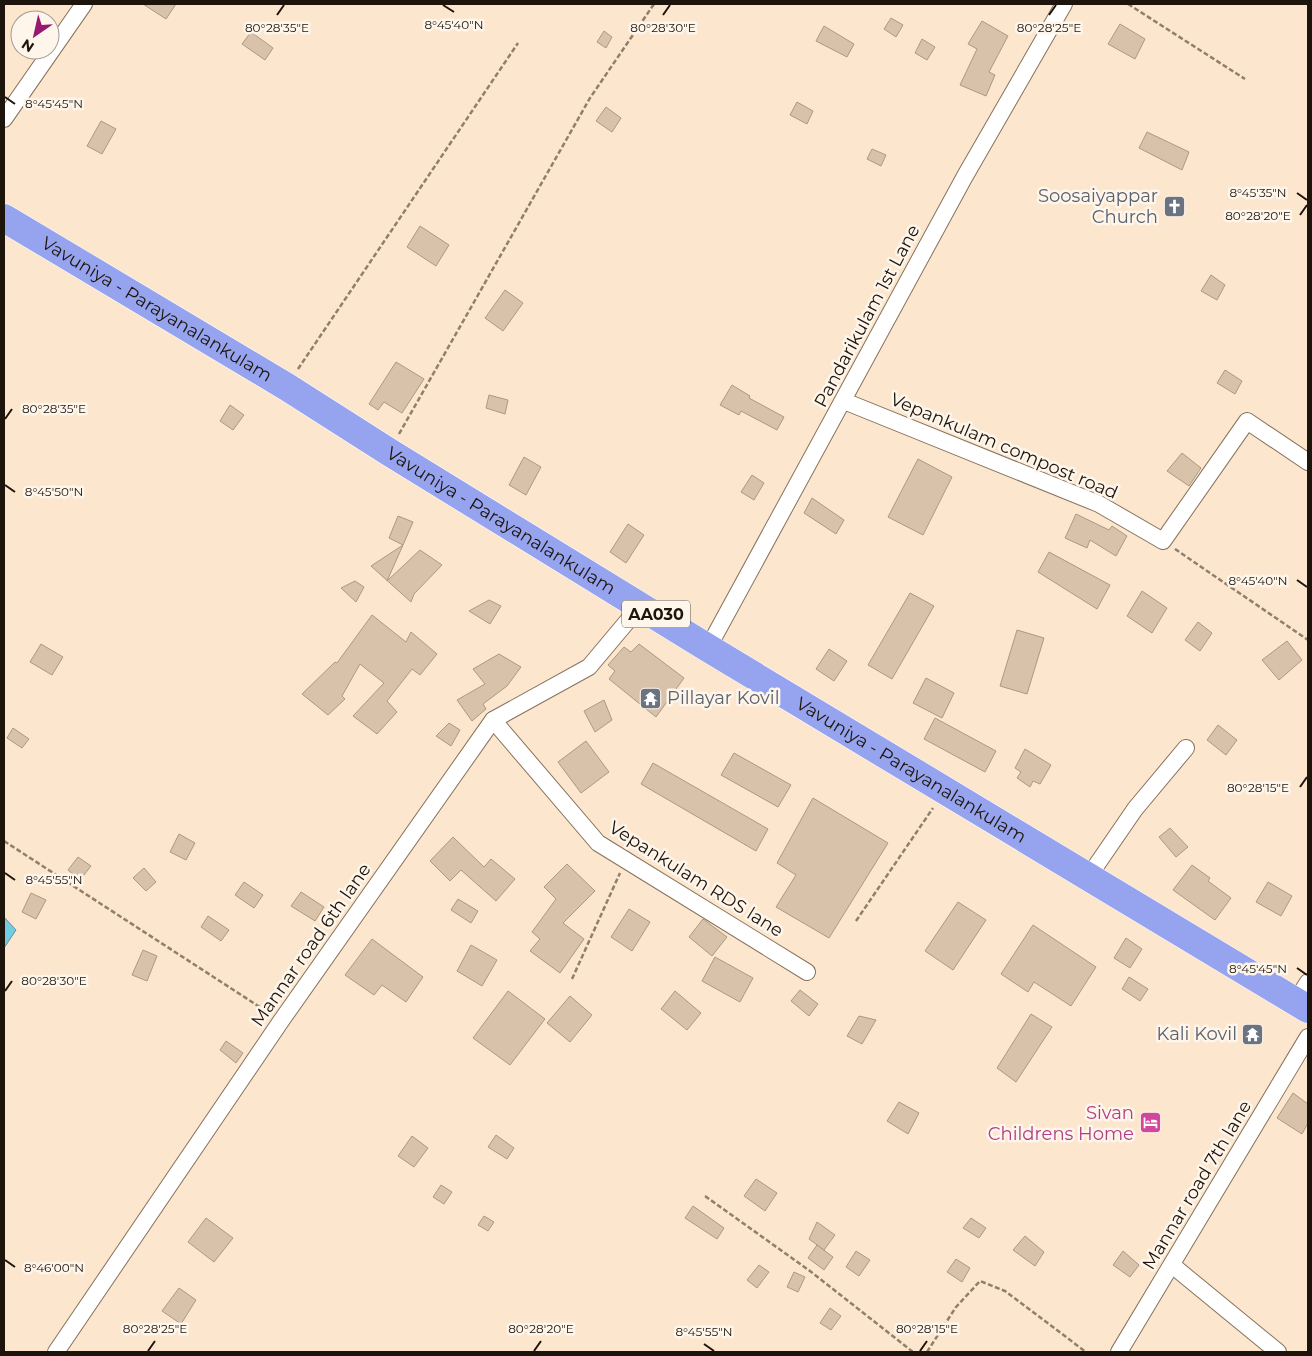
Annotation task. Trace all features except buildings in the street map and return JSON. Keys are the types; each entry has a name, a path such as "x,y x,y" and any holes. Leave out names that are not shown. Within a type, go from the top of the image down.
{"highway":[{"name":"Vavuniya - Parayanalankulam","path":"4,218 287,387 708,648 1088,876 1304,998"}],"street":[{"path":"4,119 84,4"},
{"name":"Pandarikulam 1st Lane","path":"708,648 965,176 1064,4"},
{"name":"Vepankulam compost road","path":"844,401 1099,504 1163,540"},
{"path":"1163,540 1246,421 1308,462"},
{"name":"Mannar road 6th lane","path":"56,1352 281,1021 493,720 589,667 641,605"},
{"name":"Vepankulam RDS lane","path":"493,720 598,843 807,972"},
{"path":"1088,876 1134,810 1186,748"},
{"name":"Mannar road 7th lane","path":"1119,1352 1308,1037"},
{"path":"1172,1265 1278,1352"}],"path":[{"path":"389,452 590,98 654,4"},
{"path":"1128,4 1245,79"},
{"path":"287,387 518,43"},
{"path":"1163,540 1308,640"},
{"path":"856,921 936,805"},
{"path":"4,841 281,1021"},
{"path":"572,979 626,860"},
{"path":"705,1196 810,1271 913,1352"},
{"path":"926,1352 956,1307 980,1281 1005,1291 1086,1352"}],"water":[{"path":"4,917 16,930 4,948"}],"place":[{"name":"Soosaiyappar Church","path":"1174,206"},
{"name":"Pillayar Kovil","path":"651,698"},
{"name":"Kali Kovil","path":"1253,1034"},
{"name":"Sivan Childrens Home","path":"1150,1123"}]}
